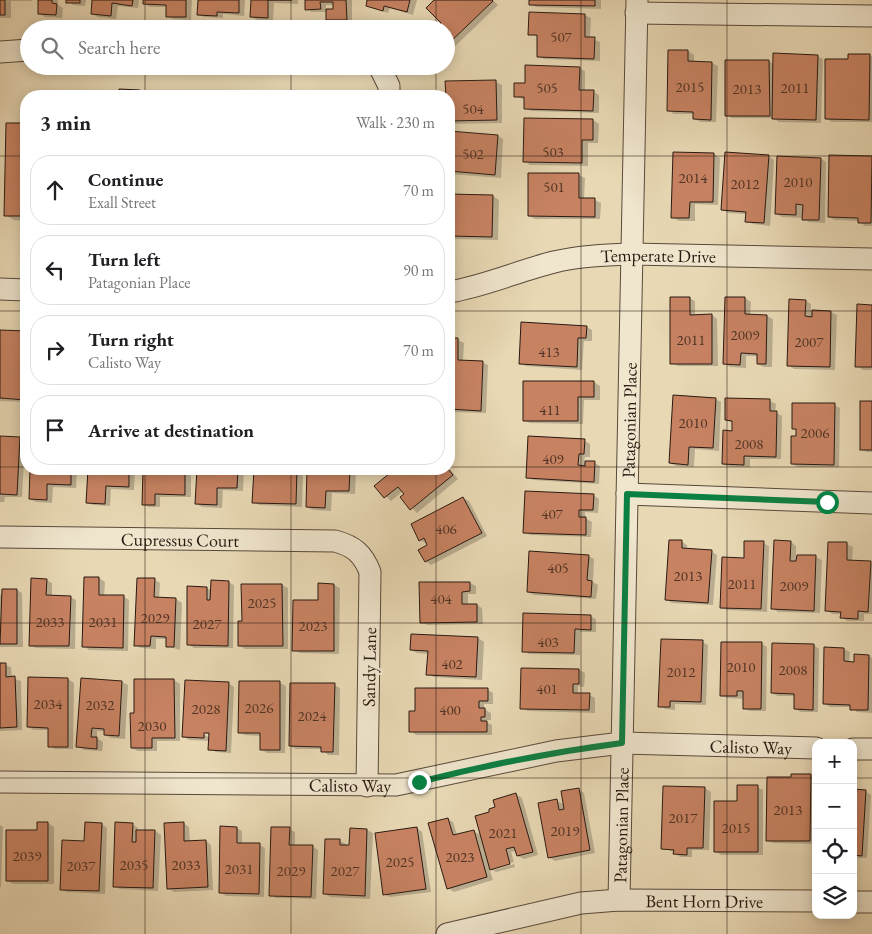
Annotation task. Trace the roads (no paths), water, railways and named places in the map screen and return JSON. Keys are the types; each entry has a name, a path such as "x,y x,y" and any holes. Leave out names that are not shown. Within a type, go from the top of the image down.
{"street":[{"path":"636,6 872,16"},
{"name":"Patagonian Place","path":"619,900 636,6"},
{"path":"0,52 20,51"},
{"path":"384,75 389,90"},
{"name":"Temperate Drive","path":"455,291 472,288 553,262 592,255 631,254 872,259"},
{"path":"0,289 20,290"},
{"path":"627,494 872,503"},
{"name":"Cupressus Court","path":"0,537 335,541 348,544 358,551"},
{"name":"Sandy Lane","path":"358,551 366,561 370,572 367,786"},
{"name":"Calisto Way","path":"0,782 367,786 419,782 488,764 622,743 812,748"},
{"path":"857,749 872,749"},
{"name":"Bent Horn Drive","path":"447,934 580,903 619,900 812,902"},
{"path":"857,902 872,902"}]}
